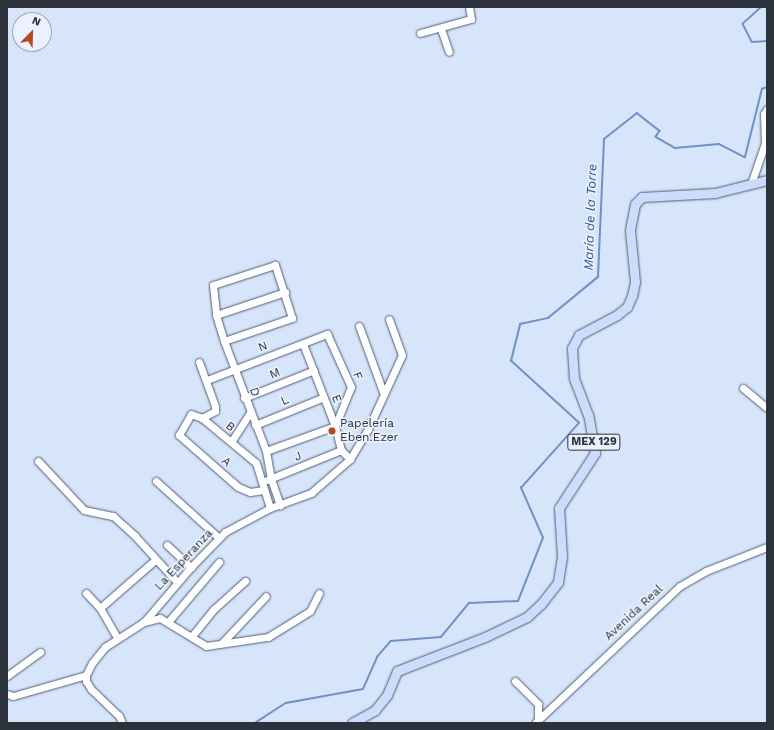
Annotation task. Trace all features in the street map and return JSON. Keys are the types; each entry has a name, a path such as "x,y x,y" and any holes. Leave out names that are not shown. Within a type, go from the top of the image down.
{"main road":[{"name":"MEX 129","path":"352,723 375,710 387,695 397,671 485,637 527,617 541,604 558,582 562,557 559,508 595,453 588,415 574,378 572,348 578,334 617,316 627,307 632,296 635,282 630,230 635,204 642,197 715,193 767,180"}],"street":[{"path":"420,33 441,29 471,19 469,7"},
{"path":"441,29 449,52"},
{"path":"751,184 765,143 764,114 767,109"},
{"name":"D","path":"280,505 271,479 266,451 244,398 224,342 216,315 213,285 275,265 285,292"},
{"path":"216,315 285,292 292,318 224,342"},
{"name":"La Esperanza","path":"86,675 105,647 144,622 177,582 225,532 270,508 311,493 350,459 368,429 383,392 402,355 389,319"},
{"path":"359,326 383,392"},
{"name":"N","path":"207,380 327,334"},
{"name":"F","path":"327,334 351,387 335,426"},
{"name":"E","path":"303,344 335,426 341,450"},
{"path":"199,362 207,380 215,411 202,418"},
{"name":"M","path":"244,398 314,370"},
{"path":"743,388 767,408"},
{"name":"L","path":"255,425 324,397"},
{"path":"232,442 250,413"},
{"name":"A","path":"202,418 191,414 179,434 238,487 250,492 263,490"},
{"name":"B","path":"202,418 256,463 261,482"},
{"path":"266,451 335,426"},
{"path":"341,450 350,459"},
{"name":"J","path":"261,482 341,450"},
{"path":"38,461 84,510 113,516 135,536 155,560 177,582"},
{"path":"156,480 219,538"},
{"path":"261,482 270,508"},
{"path":"167,545 191,567"},
{"name":"Avenida Real","path":"537,722 680,586 706,571 767,547"},
{"name":"La Esperanza","path":"100,608 155,560"},
{"path":"168,622 219,562"},
{"path":"192,636 214,609 245,581"},
{"path":"86,593 100,608 117,638"},
{"path":"144,622 160,618 192,636 206,646 268,637 310,611 319,593"},
{"path":"222,643 266,596"},
{"path":"7,676 40,652"},
{"path":"7,694 13,696 86,675 91,689 119,716 122,723"},
{"path":"515,680 538,704 537,722"}],"waterway":[{"name":"María de la Torre","path":"762,7 743,24 752,42 767,41"},
{"name":"María de la Torre","path":"255,723 286,703 363,689 377,657 391,641 441,637 469,603 518,601 543,538 521,488 579,423 511,361 520,324 548,318 598,277 604,139 637,113 660,131 656,137 675,148 719,144 745,157 762,89 767,87"}],"place":[{"name":"Papelería Eben.Ezer","path":"332,431"}]}
